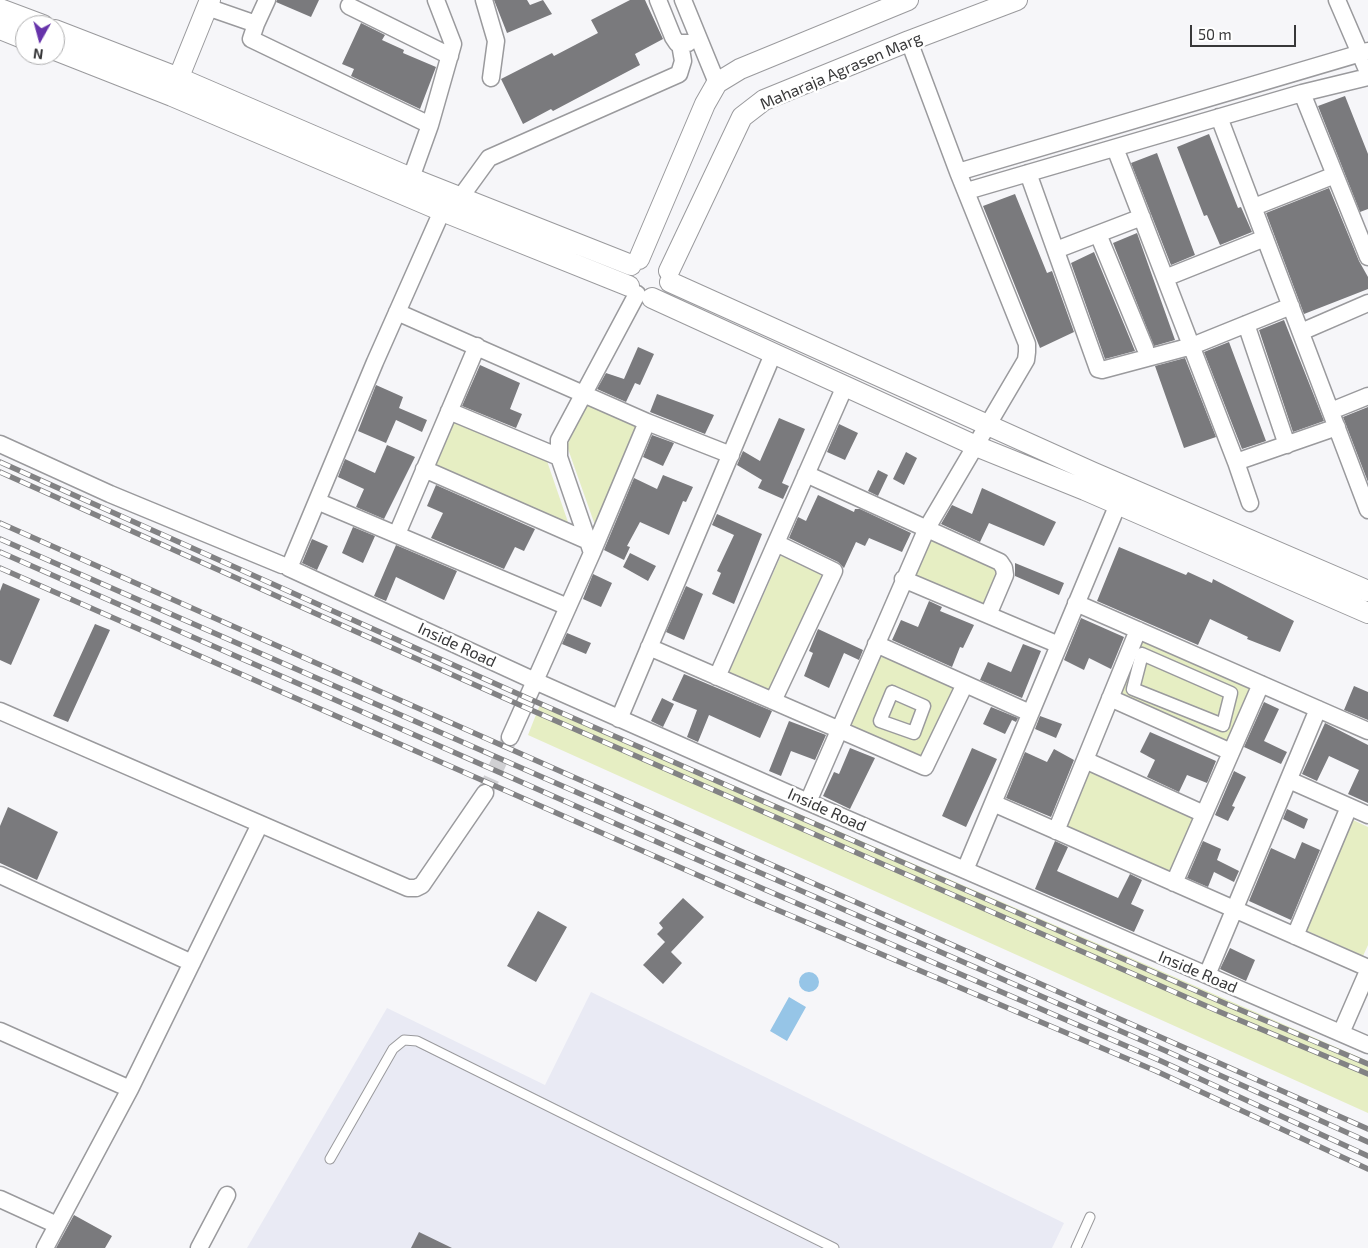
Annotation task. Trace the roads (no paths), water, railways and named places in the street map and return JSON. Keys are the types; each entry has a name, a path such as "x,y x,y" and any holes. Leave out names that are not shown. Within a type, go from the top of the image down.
{"street":[{"path":"266,0 251,39 430,126"},
{"path":"411,178 430,126 450,56 452,41 436,0"},
{"path":"484,0 496,41 491,78"},
{"path":"460,198 490,158 679,74 683,61 680,44 673,37 658,0"},
{"path":"683,0 717,83"},
{"path":"639,293 628,274 704,104 717,83 740,68 908,0"},
{"name":"Maharaja Agrasen Marg","path":"669,276 742,117 764,100 909,41 1017,0"},
{"path":"1337,0 1364,52 1368,72"},
{"path":"175,87 209,4 256,24"},
{"path":"349,6 450,56"},
{"path":"0,8 18,15"},
{"path":"0,29 15,35"},
{"path":"65,35 442,212 639,293 976,446 1089,481 1368,591"},
{"path":"680,44 699,39"},
{"path":"808,802 903,579 927,528 1026,360 1027,344 958,172 909,41"},
{"path":"958,172 1364,52"},
{"path":"65,53 175,87 460,198 635,262 654,257 661,260 669,276 986,425 1089,481 1118,504 1368,613"},
{"path":"967,191 1302,93 1368,77"},
{"path":"1302,93 1368,257"},
{"path":"1219,117 1368,510"},
{"path":"1115,148 1192,346 1250,503"},
{"path":"1028,173 1098,369 1102,370 1192,346 1291,306"},
{"path":"1254,208 1335,175"},
{"path":"285,567 318,502 397,312 442,212"},
{"path":"1056,250 1142,217"},
{"path":"1098,234 1145,348"},
{"path":"1166,278 1266,238"},
{"path":"639,293 664,292 669,276"},
{"path":"590,547 559,456 559,440 639,293"},
{"path":"1301,332 1368,304"},
{"path":"397,312 647,422 731,455"},
{"path":"1246,324 1287,445"},
{"path":"397,534 477,346"},
{"path":"619,718 773,354"},
{"path":"717,677 845,386"},
{"path":"1331,411 1368,396"},
{"path":"449,411 559,456"},
{"path":"510,737 568,607 590,547 647,422"},
{"path":"1236,462 1337,427"},
{"name":"Inside Road","path":"0,444 110,494 285,567 535,681 808,802 1368,1045"},
{"path":"424,469 590,547"},
{"path":"806,474 1000,562 1004,568 1005,575 988,615"},
{"path":"318,502 568,607"},
{"path":"965,870 1118,504"},
{"path":"773,701 834,571 776,544"},
{"path":"903,579 1059,645"},
{"path":"1076,602 1368,731"},
{"path":"1056,831 1138,630"},
{"path":"876,644 1030,713"},
{"path":"649,647 925,767 965,684"},
{"path":"1142,654 1231,693 1223,725 1133,689 1142,654"},
{"path":"1174,882 1261,684"},
{"path":"1110,698 1231,752"},
{"path":"1208,976 1318,709"},
{"path":"0,711 408,888 416,888 422,885 485,793"},
{"path":"1085,760 1204,814"},
{"path":"1288,780 1368,815"},
{"path":"993,803 1235,909 1368,970 1341,1034"},
{"path":"1295,936 1349,807"},
{"path":"46,1248 130,1089 260,824"},
{"path":"0,875 192,963"},
{"path":"0,1031 130,1089"},
{"path":"199,1248 228,1194"},
{"path":"0,1198 58,1225"}],"lane":[{"path":"330,1159 393,1049 404,1040 417,1041 834,1248"},
{"path":"1076,1248 1090,1217"}],"water":[{"path":"809,972 816,975 819,982 816,989 809,992 802,989 799,982 802,975"},
{"path":"789,997 806,1007 787,1041 770,1031"}],"tunnel":[{"path":"485,793 510,737"}],"railway":[{"path":"0,462 525,697 1224,1003 1368,1064"},
{"path":"0,472 522,706 1220,1012 1368,1074"},
{"path":"0,523 1368,1129"},
{"path":"0,539 1166,1051 1368,1142"},
{"path":"0,552 766,890 1161,1061 1368,1156"},
{"path":"0,568 761,903 1156,1071 1368,1169"}]}
